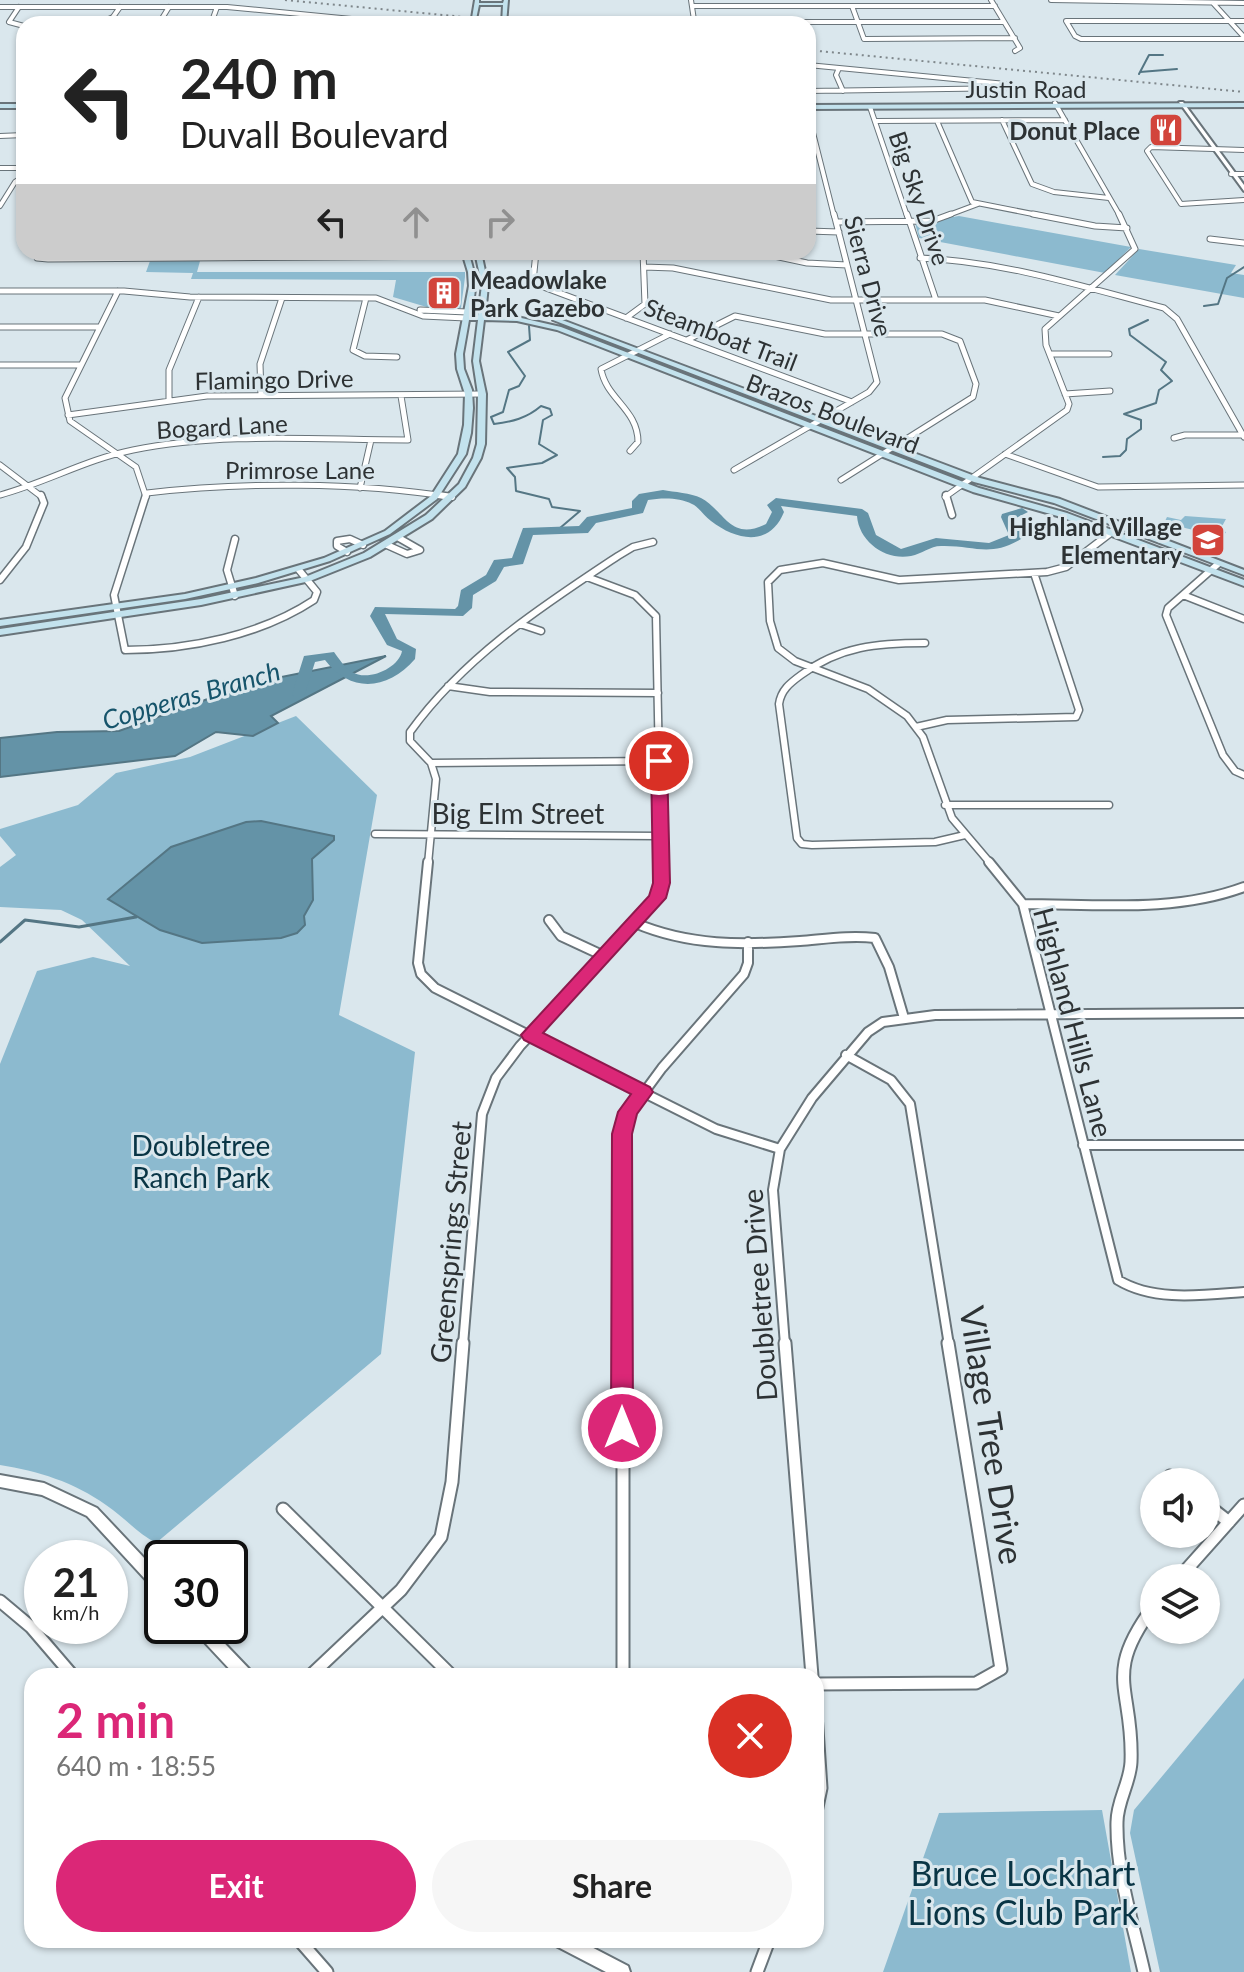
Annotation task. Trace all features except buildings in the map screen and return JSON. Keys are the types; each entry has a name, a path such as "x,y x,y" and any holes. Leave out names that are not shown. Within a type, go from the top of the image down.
{"main road":[{"path":"476,2 506,2"},
{"path":"1095,106 1128,103"},
{"name":"Justin Road","path":"816,105 1182,104"},
{"name":"Justin Road","path":"816,105 1244,104"},
{"path":"233,592 363,545 412,515 435,494 457,465 463,452 469,394 460,365 472,281 467,260"},
{"path":"0,632 307,579 387,545 452,497 477,458 482,394 476,361 485,285 479,260"},
{"name":"Brazos Boulevard","path":"467,315 514,313 556,319 970,478 1057,501 1121,525 1167,549"},
{"name":"Brazos Boulevard","path":"481,315 538,322 961,484 1167,549 1215,567 1244,583"},
{"path":"742,399 753,393"},
{"name":"Brazos Boulevard","path":"1215,567 1244,573"},
{"path":"0,623 115,611"}],"street":[{"path":"691,0 694,16"},
{"path":"794,0 796,6"},
{"path":"991,0 1020,48 1015,51"},
{"path":"1053,1 1244,3"},
{"path":"1211,2 1244,38"},
{"path":"692,6 995,6"},
{"path":"852,6 864,39 1015,38"},
{"path":"0,7 217,7 322,16"},
{"path":"16,24 9,22 19,7"},
{"path":"64,14 70,7"},
{"path":"114,16 120,7"},
{"path":"163,16 169,7"},
{"path":"214,16 217,7"},
{"path":"1244,21 1066,20 1077,38 1244,38"},
{"path":"816,23 1004,22"},
{"path":"946,39 949,44"},
{"path":"816,66 1006,84 1018,88 816,91"},
{"path":"839,68 836,75 843,91"},
{"path":"903,74 901,79 905,90"},
{"path":"952,515 945,497 1067,410 1069,404 1043,336 1045,329 1135,249 1127,228 1056,104"},
{"path":"1182,104 1244,189"},
{"name":"Big Sky Drive","path":"870,107 936,300"},
{"path":"1002,120 1032,184 1054,192 1109,198"},
{"path":"875,121 1065,120"},
{"path":"937,121 967,195 978,204 1102,227 1127,228"},
{"name":"Sierra Drive","path":"734,470 869,392 877,382 816,144"},
{"path":"1244,150 1148,148 1181,204 1244,200"},
{"path":"1231,174 1244,174"},
{"path":"0,206 16,181"},
{"path":"836,222 941,219 978,204"},
{"path":"816,231 839,232"},
{"path":"1210,239 1244,243"},
{"path":"920,258 972,263 1160,306 1174,314 1243,436"},
{"name":"Steamboat Trail","path":"535,260 533,282 852,402"},
{"path":"626,318 645,304 644,260"},
{"path":"793,260 847,265"},
{"path":"644,267 673,268 822,299 999,301 1059,316"},
{"name":"Brazos Boulevard","path":"0,291 366,298 385,300 431,318 467,315"},
{"path":"118,291 65,398 68,415 77,428 136,467 147,493 116,584 115,611 125,650 224,635 260,626 308,605 317,592 299,570"},
{"path":"169,400 169,370 199,297"},
{"path":"261,395 260,364 282,298"},
{"path":"366,298 353,350 365,356 397,357"},
{"path":"687,340 735,316 813,332 942,334 960,341 977,389 968,401 841,480"},
{"path":"0,327 100,327"},
{"path":"630,451 638,442 637,422 604,381 601,371 604,366 670,334"},
{"path":"1050,354 1109,354"},
{"path":"0,365 81,365"},
{"path":"1065,394 1110,391"},
{"name":"Flamingo Drive","path":"68,415 207,396 482,394"},
{"name":"Bogard Lane","path":"0,495 31,487 117,453 199,440 408,440 409,428 400,405 401,396"},
{"path":"1174,438 1185,435 1243,436"},
{"path":"360,488 371,440"},
{"path":"1005,454 1098,487 1244,485"},
{"path":"0,465 43,497 42,510 26,547 0,580"},
{"name":"Primrose Lane","path":"147,493 200,487 396,488 452,497"},
{"name":"Highland Hills Lane","path":"1121,525 1066,567 1034,573 913,580 888,579 829,563 780,570 768,582 773,637 779,652 810,668 880,695 916,727 925,741 938,792 945,805 965,835 1005,878 1023,904 1118,1280 1127,1288 1149,1292 1244,1292"},
{"path":"347,552 337,546 337,541 347,538 363,545"},
{"path":"387,545 407,554 420,550 399,538"},
{"path":"233,592 227,570 235,539"},
{"path":"653,542 633,547 520,624 448,686 410,732 413,746 431,763 436,779 417,954 421,974 435,988 716,1129 780,1149"},
{"path":"1215,567 1168,608 1166,615 1223,755 1235,771 1244,775"},
{"path":"916,727 947,720 1076,717 1079,710 1034,573"},
{"name":"Greensprings Street","path":"318,1668 424,1566 441,1538 452,1482 482,1114 496,1078 530,1035 653,903 661,889 654,612 636,596 587,577"},
{"path":"1183,595 1244,619"},
{"path":"520,624 541,631"},
{"path":"925,643 847,648 828,655 782,693 779,704 797,838 802,844 935,842 965,835"},
{"path":"448,686 490,692 658,693"},
{"path":"431,763 659,761"},
{"path":"945,805 1109,805"},
{"name":"Big Elm Street","path":"375,834 660,836"},
{"path":"1023,904 1193,902 1227,895 1244,887"},
{"path":"549,920 561,936 604,956"},
{"path":"635,923 681,940 748,942 857,936 875,938 885,951 893,990 904,1018"},
{"path":"623,1668 622,1134 628,1112 744,974 748,963 748,942"},
{"name":"Doubletree Drive","path":"811,1668 773,1190 780,1149 812,1098 846,1055 868,1032 883,1022 935,1015 1244,1013"},
{"name":"Village Tree Drive","path":"824,1684 976,1683 1001,1669 910,1104 903,1089 892,1080 846,1055"},
{"path":"1083,1145 1244,1145"},
{"path":"0,1481 44,1489 92,1512 144,1568"},
{"path":"1192,1564 1244,1505"},
{"path":"283,1509 444,1668"},
{"path":"1220,1515 1229,1522"},
{"path":"0,1601 31,1627 66,1668"},
{"path":"1140,1624 1131,1635 1120,1673 1131,1764 1119,1799 1117,1840 1144,1972"},
{"path":"216,1644 238,1668"},
{"path":"306,1948 327,1972"},
{"path":"577,1948 622,1972"},
{"path":"757,1972 766,1948"}],"green space":[{"path":"959,216 1131,247 1105,273 919,238 915,223"},
{"path":"1139,249 1236,265 1231,273 1244,275 1244,298 1115,275"},
{"path":"150,261 200,261 197,272 465,272 465,277 461,308 430,308 393,297 396,280 191,279 193,273 146,272"},
{"path":"1185,516 1226,519 1220,530 1226,532 1223,537 1164,523 1167,517 1181,520"},
{"name":"Doubletree Ranch Park","path":"296,716 377,795 339,1015 415,1052 381,1354 160,1540 151,1540 81,1490 42,1474 0,1465 0,1064 37,971 93,957 130,966 82,920 61,910 0,907 0,867 16,855 0,836 0,829 78,805 116,773 190,757"},
{"path":"1244,1678 1244,1972 1160,1972 1130,1833 1134,1810"},
{"name":"Bruce Lockhart Lions Club Park","path":"1102,1810 1131,1972 883,1972 939,1813"}],"shaded area":[{"path":"386,656 271,716 278,723 253,736 216,732 175,756 0,777 0,738 57,732 119,731 252,683"},
{"path":"261,821 334,836 334,840 312,859 313,900 304,916 305,925 297,933 281,938 202,943 160,930 108,899 171,847 246,822"}],"waterway":[{"path":"1140,72 1149,55 1163,55"},
{"path":"1140,72 1177,69"},
{"name":"Copperas Branch","path":"1204,306 1218,304 1227,278 1244,267"},
{"name":"Copperas Branch","path":"1103,457 1120,456 1126,450 1127,439 1141,429 1141,420 1124,414 1156,403 1159,390 1172,381 1161,370 1166,362 1130,335 1129,329 1148,320"},
{"path":"529,326 530,340 508,352 525,376 519,386 509,390 503,412 491,417 494,424 513,421 541,406 550,409 552,415 543,420 539,444 557,455 542,463 507,468 515,477 516,491 549,499 552,507 580,511 560,528"},
{"name":"Copperas Branch","path":"299,694 309,659 329,655 345,674 360,679 376,678 392,672 405,662 410,656 409,649 392,642 377,616 380,610 458,613 465,608 466,593 491,578 499,563 518,561 528,531 583,530 592,520 638,510 638,501 644,497 663,494 697,501 732,530 745,533 760,532 772,526 778,512 773,505 776,502 862,513 864,525 872,538 885,548 901,553 939,542 997,546 1016,536 1007,517 1022,512"},
{"path":"0,942 25,920 79,927 136,917"}],"railway":[{"path":"285,0 454,16"},
{"path":"816,51 1244,92"}],"place":[{"name":"Donut Place","path":"1166,130"},
{"name":"Meadowlake Park Gazebo","path":"444,293"},
{"name":"Highland Village Elementary","path":"1208,540"}],"route":[{"path":"622,1428 622,1134 623,1121 644,1092 530,1035 657,898 662,883 659,761"}]}
